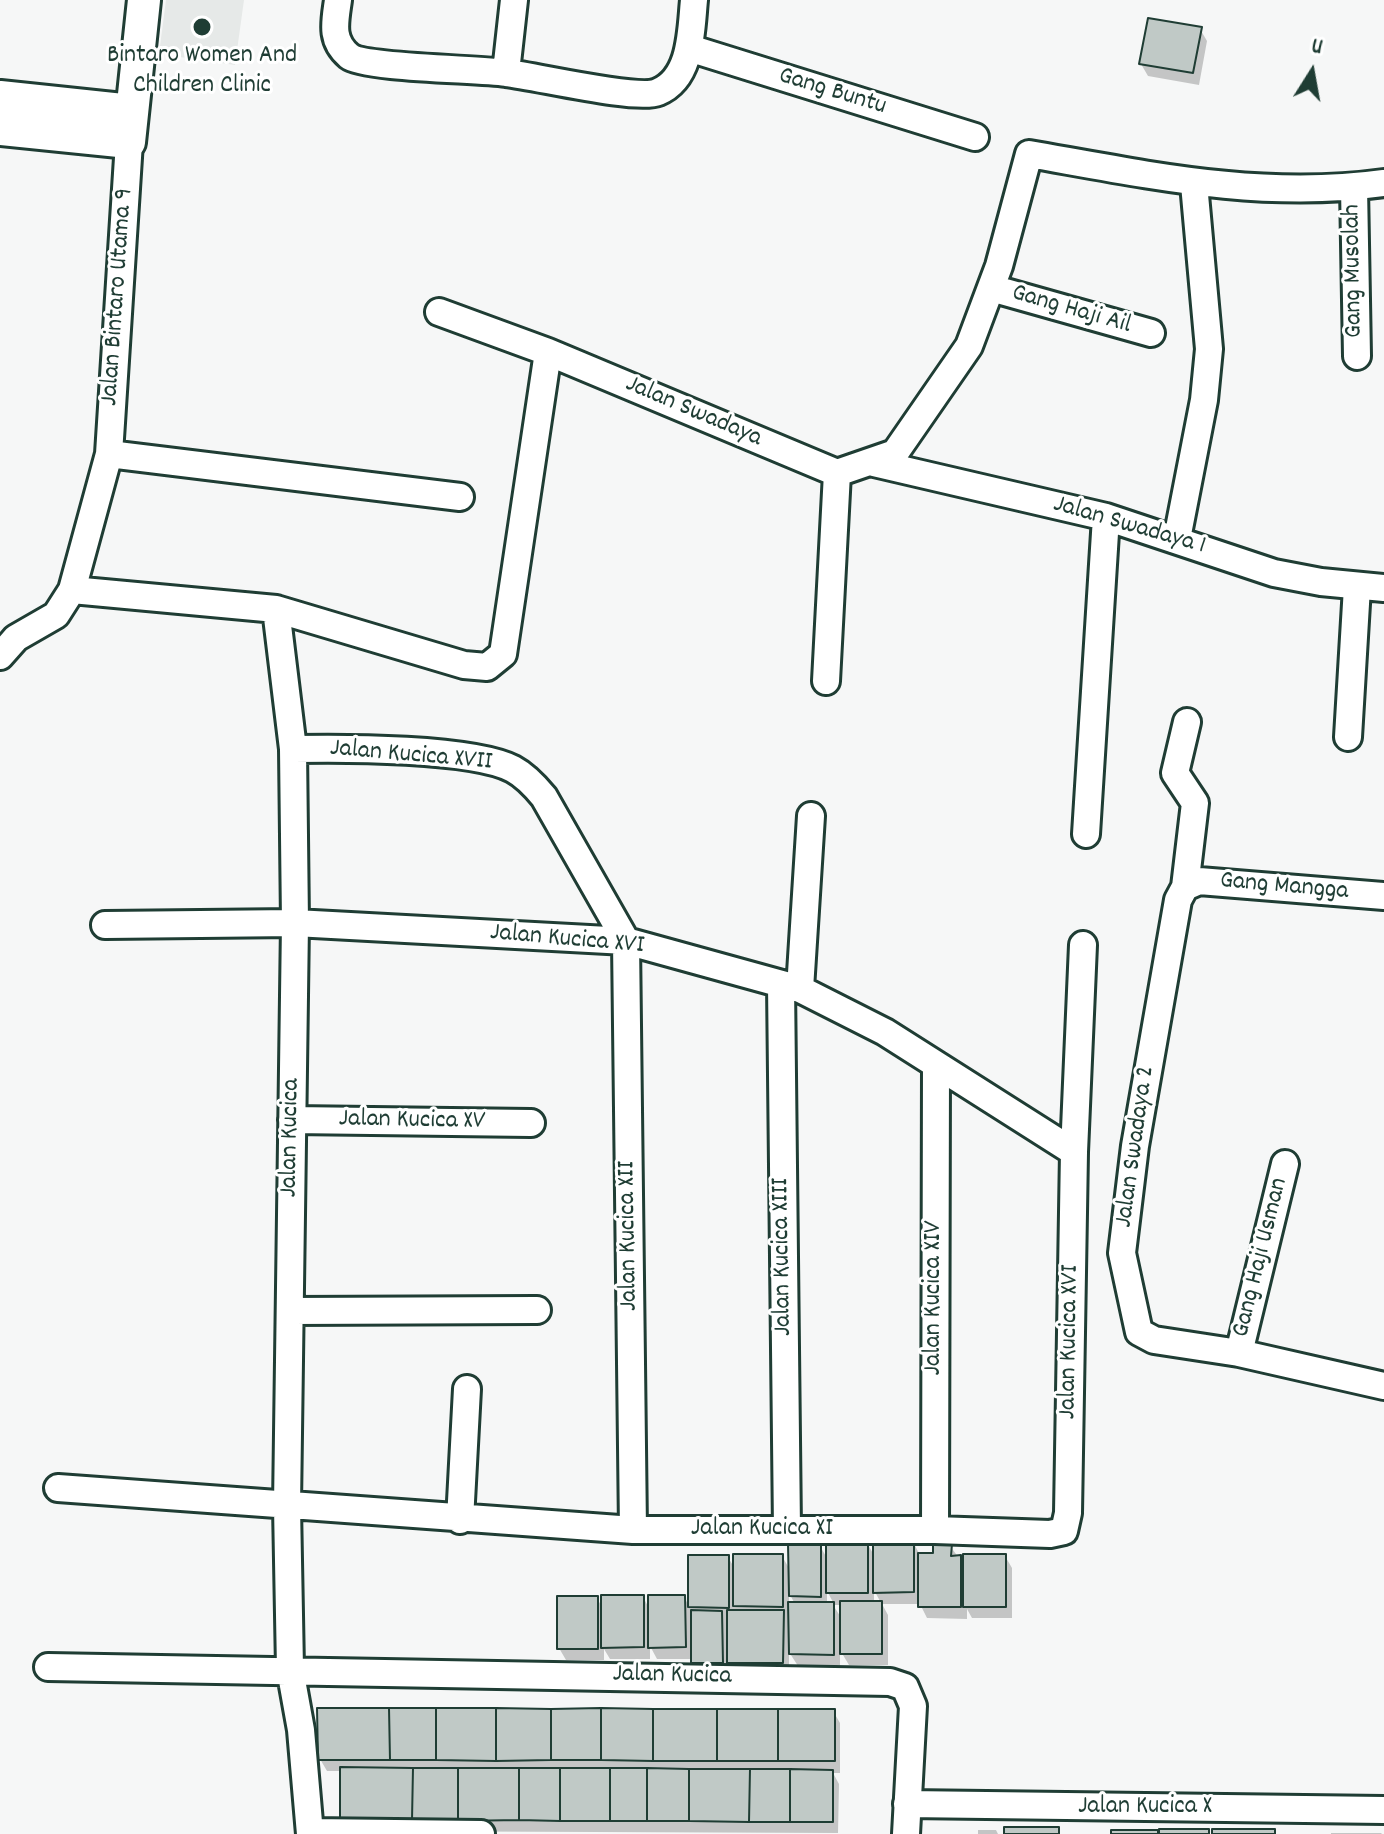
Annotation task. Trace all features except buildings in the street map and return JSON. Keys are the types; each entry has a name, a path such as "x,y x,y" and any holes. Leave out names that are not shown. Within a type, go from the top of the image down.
{"street":[{"name":"Jalan Bintaro Utama 9","path":"72,590 109,454 130,126 144,0"},
{"path":"338,0 334,34 337,44 357,60 506,72 647,95 659,92 670,84 684,63 689,48 694,0"},
{"path":"506,72 514,0"},
{"name":"Gang Buntu","path":"689,48 975,137"},
{"path":"0,97 130,126"},
{"path":"0,129 130,126"},
{"path":"826,681 837,473 874,463 895,453 969,346 991,288 1029,154 1194,184 1288,189 1384,183"},
{"path":"1177,539 1204,400 1209,349 1194,184"},
{"name":"Gang Musolah","path":"1354,187 1357,356"},
{"name":"Gang Haji Ail","path":"991,288 1151,333"},
{"name":"Jalan Swadaya","path":"439,312 548,352 837,473"},
{"path":"0,656 16,638 56,615 72,590 276,609 464,665 487,667 503,654 548,352"},
{"path":"109,454 460,497"},
{"name":"Jalan Swadaya 1","path":"874,463 1106,517 1274,573 1357,587 1384,588"},
{"path":"1086,834 1106,517"},
{"path":"1348,737 1357,587"},
{"name":"Jalan Kucica","path":"276,609 293,749 295,923 287,1506 290,1669 301,1730 310,1833"},
{"name":"Jalan Swadaya 2","path":"1187,722 1175,773 1195,803 1185,887 1178,900 1137,1131 1122,1253 1139,1332 1154,1340 1239,1353 1384,1386"},
{"name":"Jalan Kucica XVII","path":"293,749 473,757 513,769 529,779 544,797 626,941"},
{"name":"Jalan Kucica XIII","path":"787,1530 791,986 811,816"},
{"name":"Gang Mangga","path":"1185,887 1199,881 1384,896"},
{"name":"Jalan Kucica XVI","path":"105,925 295,923 626,941 791,986 885,1032 1074,1152"},
{"name":"Jalan Kucica XII","path":"626,941 633,1530"},
{"name":"Jalan Kucica XVI","path":"1064,1531 1068,1513 1074,1152 1083,945"},
{"name":"Jalan Kucica XIV","path":"935,1530 936,1065"},
{"name":"Jalan Kucica XV","path":"292,1120 531,1123"},
{"name":"Gang Haji Usman","path":"1239,1353 1285,1164"},
{"path":"290,1311 537,1310"},
{"path":"460,1520 467,1389"},
{"name":"Jalan Kucica XI","path":"58,1488 460,1520 633,1530 935,1530 1050,1534 1064,1531"},
{"name":"Jalan Kucica","path":"48,1667 890,1682 905,1687 913,1706 906,1834"},
{"name":"Jalan Kucica X","path":"907,1804 1384,1810"},
{"path":"310,1833 481,1834"}],"shaded area":[{"name":"Bintaro Women And Children Clinic","path":"166,0 244,0 235,65 159,54"}],"place":[{"name":"Bintaro Women And Children Clinic","path":"202,27"}]}
